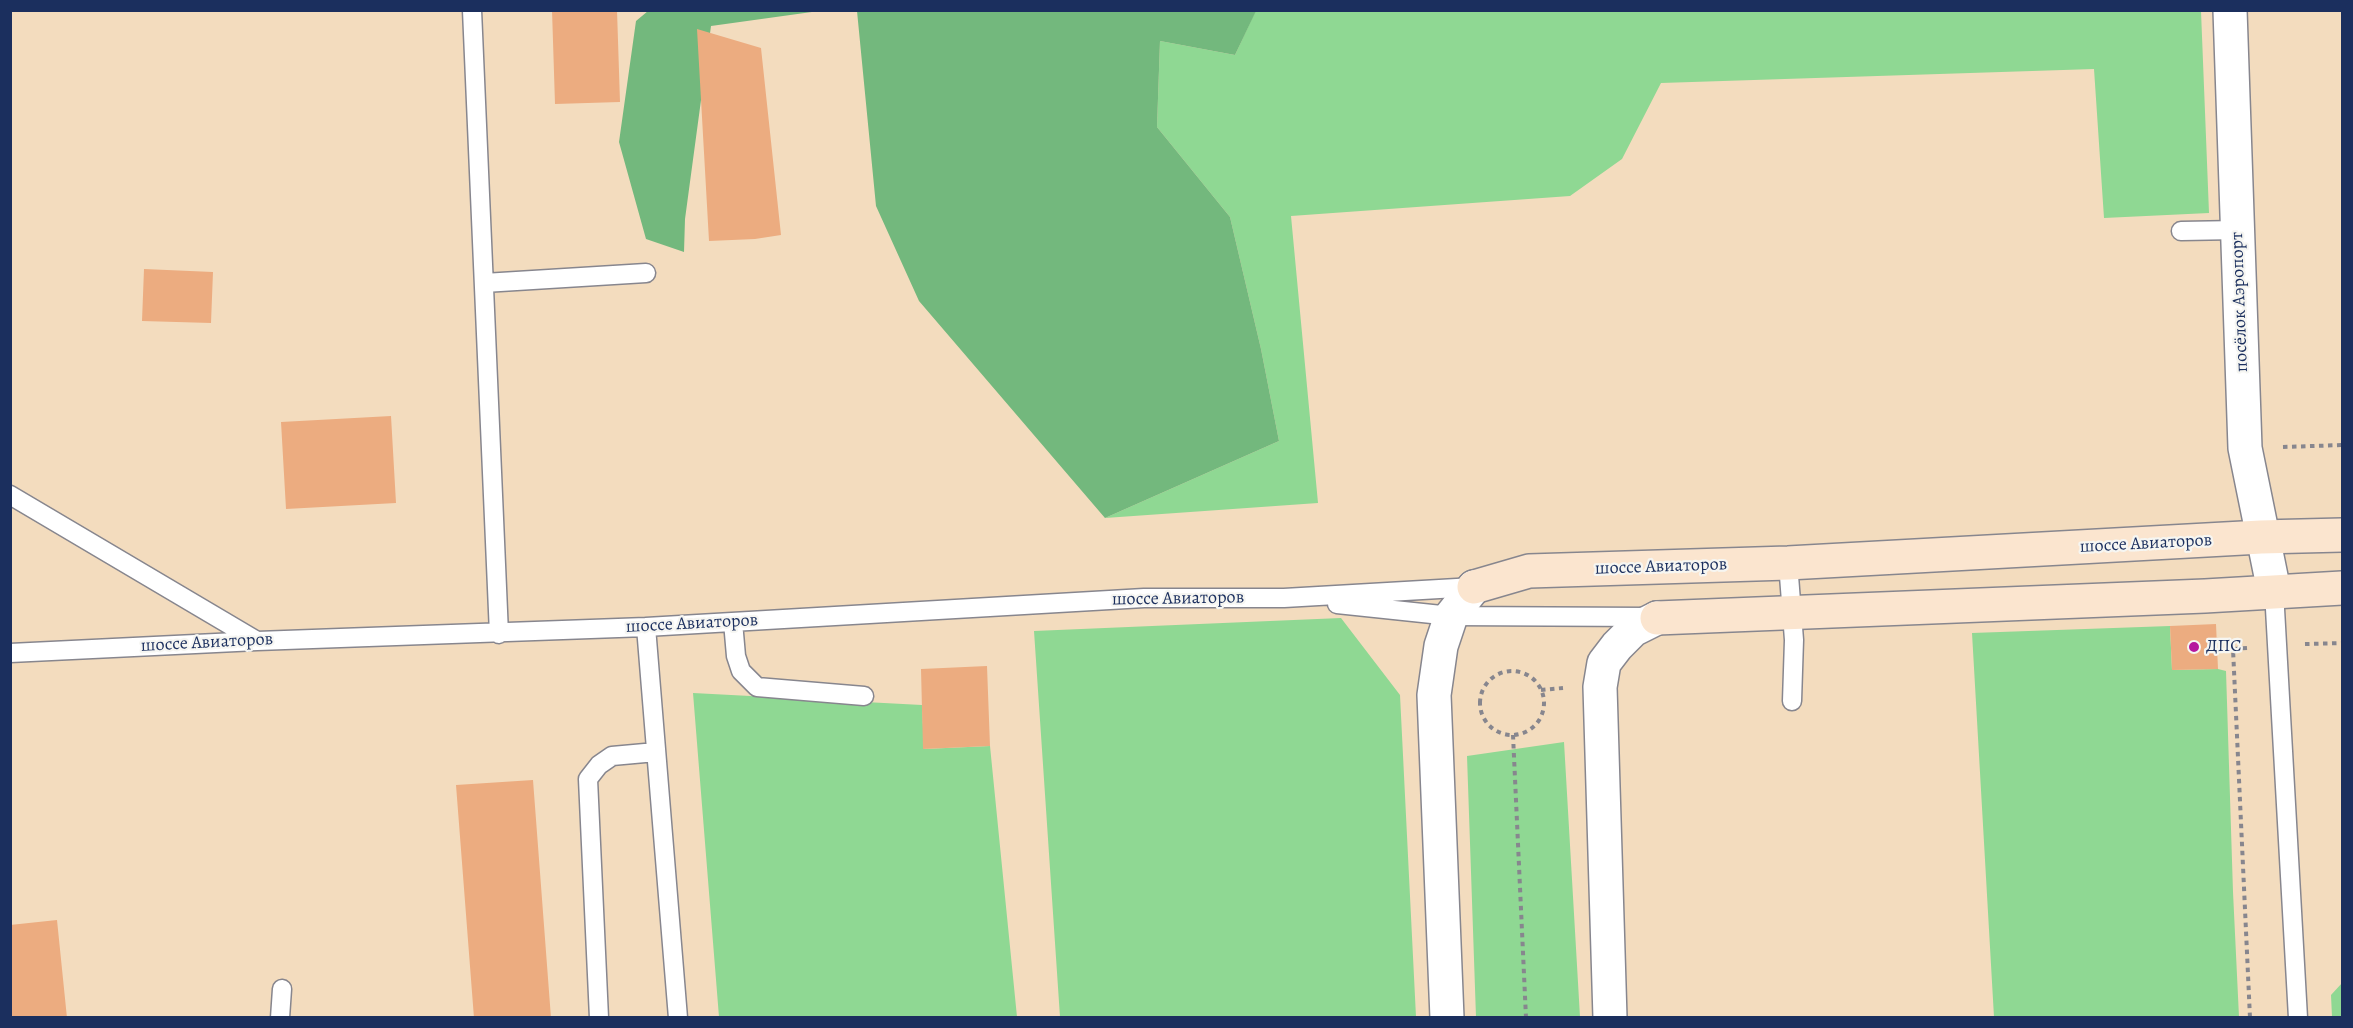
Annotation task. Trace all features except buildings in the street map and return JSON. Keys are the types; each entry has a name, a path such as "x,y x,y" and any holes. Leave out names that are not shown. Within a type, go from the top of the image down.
{"main road":[{"name":"шоссе Авиаторов","path":"1474,587 1528,571 1788,563 2261,537 2343,535"},
{"path":"1658,618 2205,596 2343,588"}],"street":[{"name":"посёлок Аэропорт","path":"2230,10 2245,448 2261,537 2274,591"},
{"path":"1447,1017 1434,695 1441,646 1451,616 1474,587"},
{"path":"1610,1017 1600,687 1604,663 1617,646 1633,630 1658,618"}],"lane":[{"path":"472,10 499,634"},
{"path":"2181,231 2238,230"},
{"path":"484,283 646,273"},
{"path":"10,495 256,641"},
{"path":"1788,563 1794,640 1792,701"},
{"name":"шоссе Авиаторов","path":"10,653 256,641 646,627 1144,598 1284,598 1474,587"},
{"path":"2274,591 2298,1017"},
{"path":"1284,598 1451,616 1658,618"},
{"path":"734,622 736,656 741,670 757,687 864,696"},
{"path":"646,627 678,1017"},
{"path":"599,1017 588,779 599,765 612,756 657,752"},
{"path":"280,1017 282,989"}],"path":[{"path":"2233,649 2250,1017"},
{"path":"1505,672 1526,674 1534,681 1543,700 1539,719 1532,728 1513,735 1503,734 1486,722 1480,702 1487,683 1495,676 1505,672"},
{"path":"1513,735 1526,1017"}],"green space":[{"path":"1256,10 2201,11 2209,213 2104,218 2094,69 1661,83 1622,159 1570,196 1291,216 1318,503 1105,518 1279,441 1261,349 1230,217 1157,127 1160,41 1235,55"},
{"path":"648,11 819,11 711,26 685,219 684,252 646,239 619,142 636,21"},
{"path":"857,11 1256,11 1235,55 1160,41 1157,127 1230,217 1261,349 1279,441 1105,518 919,301 876,206"},
{"path":"1341,618 1400,695 1416,1017 1060,1017 1034,631"},
{"path":"2170,626 2172,670 2218,669 2226,671 2239,1017 1994,1017 1972,633"},
{"path":"693,693 922,705 924,749 990,746 1017,1017 719,1017"},
{"path":"1564,742 1580,1017 1476,1017 1467,756"},
{"path":"2342,983 2342,1017 2332,1017 2331,995"}],"place":[{"name":"ДПС","path":"2194,647"}]}
